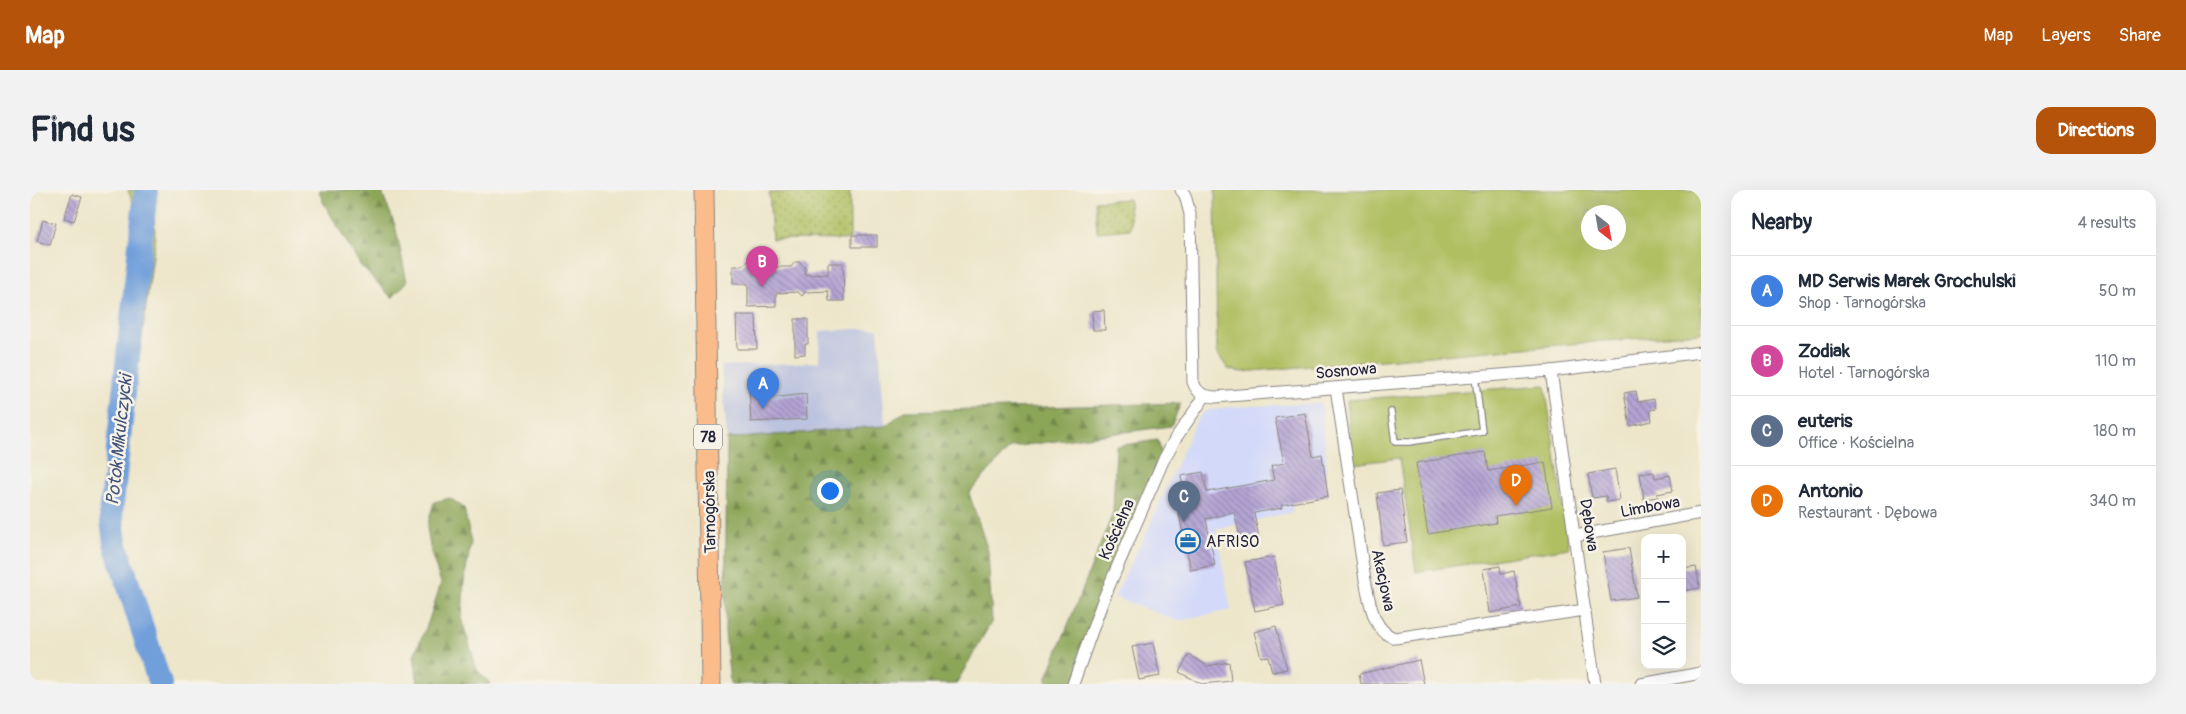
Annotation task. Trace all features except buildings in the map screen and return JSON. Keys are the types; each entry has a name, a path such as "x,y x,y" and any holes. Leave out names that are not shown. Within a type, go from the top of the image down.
{"main road":[{"name":"Tarnogórska","path":"704,190 711,684"}],"street":[{"path":"1182,190 1190,214 1193,382 1196,390 1205,396"},
{"name":"Sosnowa","path":"1205,396 1551,371 1701,352"},
{"name":"Dębowa","path":"1551,371 1595,684"},
{"name":"Akacjowa","path":"1336,388 1365,580 1374,616 1381,630 1388,636 1396,638 1585,610"},
{"name":"Kościelna","path":"1073,684 1103,600 1162,461 1205,396"},
{"name":"Limbowa","path":"1575,536 1701,514"},
{"path":"1641,684 1701,673"}],"lane":[{"path":"1391,412 1396,442 1409,442 1482,431 1475,377"}],"shaded area":[{"path":"878,328 885,426 727,439 721,366 819,362 820,331"},
{"path":"1321,403 1327,471 1287,480 1293,512 1216,529 1231,610 1178,621 1114,597 1148,529 1196,421 1205,411 1231,407"}],"green space":[{"path":"128,190 154,190 155,241 119,506 134,577 167,684 149,684 108,554 102,517 137,214"},
{"path":"319,190 381,190 395,225 407,282 392,298 360,265 322,200"},
{"path":"827,190 849,190 850,192 850,240 772,239 769,193 825,192"},
{"path":"1215,190 1701,190 1701,333 1241,372 1228,369 1217,353"},
{"path":"1129,199 1131,229 1097,232 1095,201"},
{"path":"1545,385 1569,548 1416,572 1399,458 1353,464 1347,400"},
{"path":"1181,403 1171,426 1011,447 969,493 988,551 992,621 956,684 730,684 725,631 727,439 885,426 905,411"},
{"path":"1158,440 1163,461 1073,684 1046,684 1047,677 1113,513 1116,446"},
{"path":"450,498 464,508 471,542 464,582 462,620 477,670 491,684 418,684 414,655 428,623 441,583 431,553 427,527 434,502"}],"waterway":[{"name":"Potok Mikulczycki","path":"146,190 111,513 115,543 160,684"}],"place":[{"name":"Zodiak","path":"762,287"},
{"name":"MD Serwis Marek Grochulski","path":"763,409"},
{"name":"Antonio","path":"1516,506"},
{"name":"euteris","path":"1184,522"},
{"name":"AFRISO","path":"1188,541"}]}
